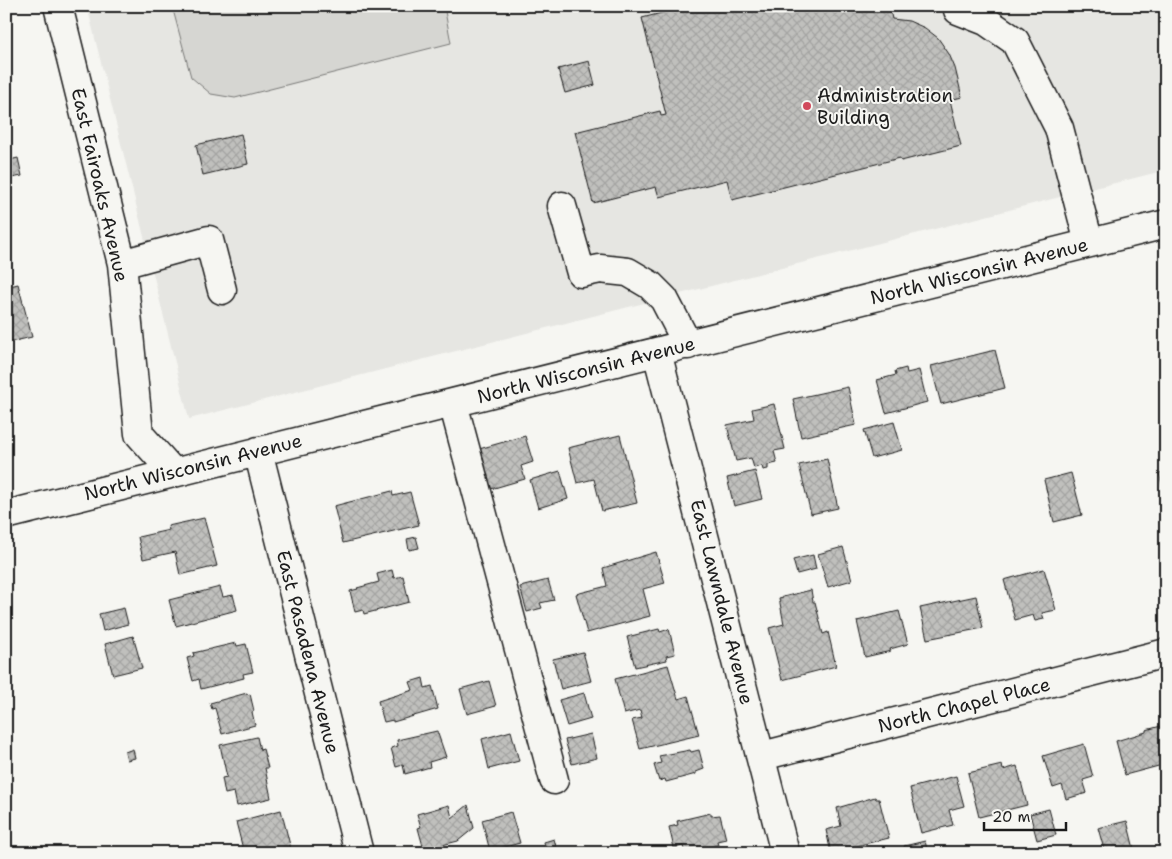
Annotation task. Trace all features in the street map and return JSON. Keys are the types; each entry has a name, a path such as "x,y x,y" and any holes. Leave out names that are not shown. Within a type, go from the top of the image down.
{"street":[{"name":"East Fairoaks Avenue","path":"58,6 122,264 139,434 173,472"},
{"path":"958,10 986,21 1015,41 1058,128 1089,243"},
{"path":"562,206 581,273 600,269 628,272 650,285 664,299 688,345"},
{"name":"North Wisconsin Avenue","path":"6,515 1166,224"},
{"path":"122,264 209,240 222,290"},
{"name":"East Lawndale Avenue","path":"657,352 762,756 785,853"},
{"path":"453,402 554,780"},
{"name":"East Pasadena Avenue","path":"258,451 359,853"},
{"name":"North Chapel Place","path":"762,756 1166,654"}],"shaded area":[{"path":"87,6 1166,6 1166,170 189,419"},
{"path":"172,6 444,6 451,43 235,98 211,94 191,77"}],"building":[{"name":"Administration Building","path":"689,6 873,6 874,8 889,6 892,19 909,21 925,28 938,38 949,54 955,68 962,97 950,100 961,146 901,161 900,158 732,200 727,180 659,197 656,187 593,203 575,132 660,111 661,116 666,115 642,18"},
{"path":"589,61 595,85 565,93 558,69"},
{"path":"241,134 248,164 203,175 196,145"},
{"path":"6,146 10,160 18,158 22,176 6,179"},
{"path":"18,284 32,337 6,343 6,287"},
{"path":"995,350 1005,388 941,404 931,366"},
{"path":"906,368 907,373 919,370 927,402 886,413 877,380 896,375 895,371"},
{"path":"848,387 856,425 801,437 793,399"},
{"path":"774,404 785,449 774,451 777,463 768,465 768,469 763,470 762,466 754,468 751,458 736,461 727,425 754,419 752,409"},
{"path":"894,422 902,450 872,458 864,430"},
{"path":"620,435 637,503 602,511 594,479 577,483 568,448"},
{"path":"525,436 533,462 521,466 525,479 491,489 479,449"},
{"path":"827,459 838,508 811,514 799,465"},
{"path":"560,471 568,499 538,508 530,480"},
{"path":"755,471 762,499 734,506 727,478"},
{"path":"1166,472 1166,521 1160,494 1164,493 1159,473"},
{"path":"1071,473 1082,515 1054,522 1044,480"},
{"path":"392,491 393,496 410,492 419,525 343,543 334,506"},
{"path":"204,518 217,566 180,575 175,552 143,559 138,537 169,530 168,526"},
{"path":"416,537 419,548 409,550 407,539"},
{"path":"843,547 852,580 828,587 818,554"},
{"path":"656,552 665,583 643,589 650,616 587,633 576,594 607,586 603,568"},
{"path":"813,555 816,569 797,574 793,560"},
{"path":"1044,569 1056,610 1042,613 1044,619 1035,621 1033,615 1015,620 1004,580"},
{"path":"392,570 394,578 403,576 409,602 364,614 363,610 355,612 350,591 379,582 377,574"},
{"path":"548,580 554,600 540,603 542,608 527,612 520,587"},
{"path":"220,587 223,597 233,595 237,610 176,626 169,600"},
{"path":"811,590 823,634 828,632 836,666 782,680 769,628 784,624 779,598"},
{"path":"976,596 983,628 927,639 920,608"},
{"path":"124,608 128,624 103,631 99,614"},
{"path":"899,611 908,644 890,649 891,651 865,657 857,621"},
{"path":"659,629 660,632 669,629 675,654 666,656 667,660 635,667 627,637"},
{"path":"133,636 142,668 113,675 105,644"},
{"path":"236,643 237,646 246,644 253,672 243,674 244,678 201,689 199,679 193,681 187,658 194,656 193,653"},
{"path":"583,652 591,681 561,689 553,659"},
{"path":"668,665 678,699 688,696 699,735 640,749 632,720 642,718 640,710 624,714 615,679"},
{"path":"423,678 425,688 432,686 438,709 393,722 393,720 384,722 378,701 413,690 410,682"},
{"path":"489,681 496,706 467,714 460,689"},
{"path":"247,693 248,695 250,694 255,725 222,734 215,708 212,709 210,703"},
{"path":"584,693 591,719 567,726 559,700"},
{"path":"1161,726 1166,743 1166,764 1125,775 1116,741"},
{"path":"437,731 446,757 429,762 430,767 405,774 403,765 396,767 391,748 398,746 397,740"},
{"path":"511,731 519,761 489,769 482,739"},
{"path":"591,734 597,758 572,764 565,740"},
{"path":"257,737 260,750 263,749 268,768 265,768 271,798 237,806 234,792 225,794 222,778 227,777 220,745"},
{"path":"1084,744 1093,777 1083,780 1087,793 1066,799 1062,785 1053,788 1043,756"},
{"path":"133,749 135,758 127,760 125,752"},
{"path":"690,750 691,752 699,750 704,769 696,772 696,774 666,782 665,779 659,781 654,765 661,763 659,756"},
{"path":"1002,765 1003,770 1017,766 1027,805 979,817 968,773"},
{"path":"956,776 964,806 949,810 953,825 921,833 910,788"},
{"path":"875,797 879,799 889,838 848,848 848,851 831,853 826,830 841,826 837,808"},
{"path":"449,805 452,818 468,805 474,828 458,841 427,849 426,846 423,846 418,828 421,827 417,814"},
{"path":"1049,809 1056,835 1037,840 1030,814"},
{"path":"281,810 292,853 244,853 236,822"},
{"path":"511,812 520,843 490,851 482,820"},
{"path":"711,813 711,816 720,815 726,839 717,841 718,845 685,853 683,846 674,848 669,827 678,825 677,821"},
{"path":"1127,821 1134,849 1119,853 1105,853 1098,828"},
{"path":"554,839 557,850 547,853 544,842"},
{"path":"925,841 928,853 906,853 904,846"}],"place":[{"name":"Administration Building","path":"807,106"}]}
